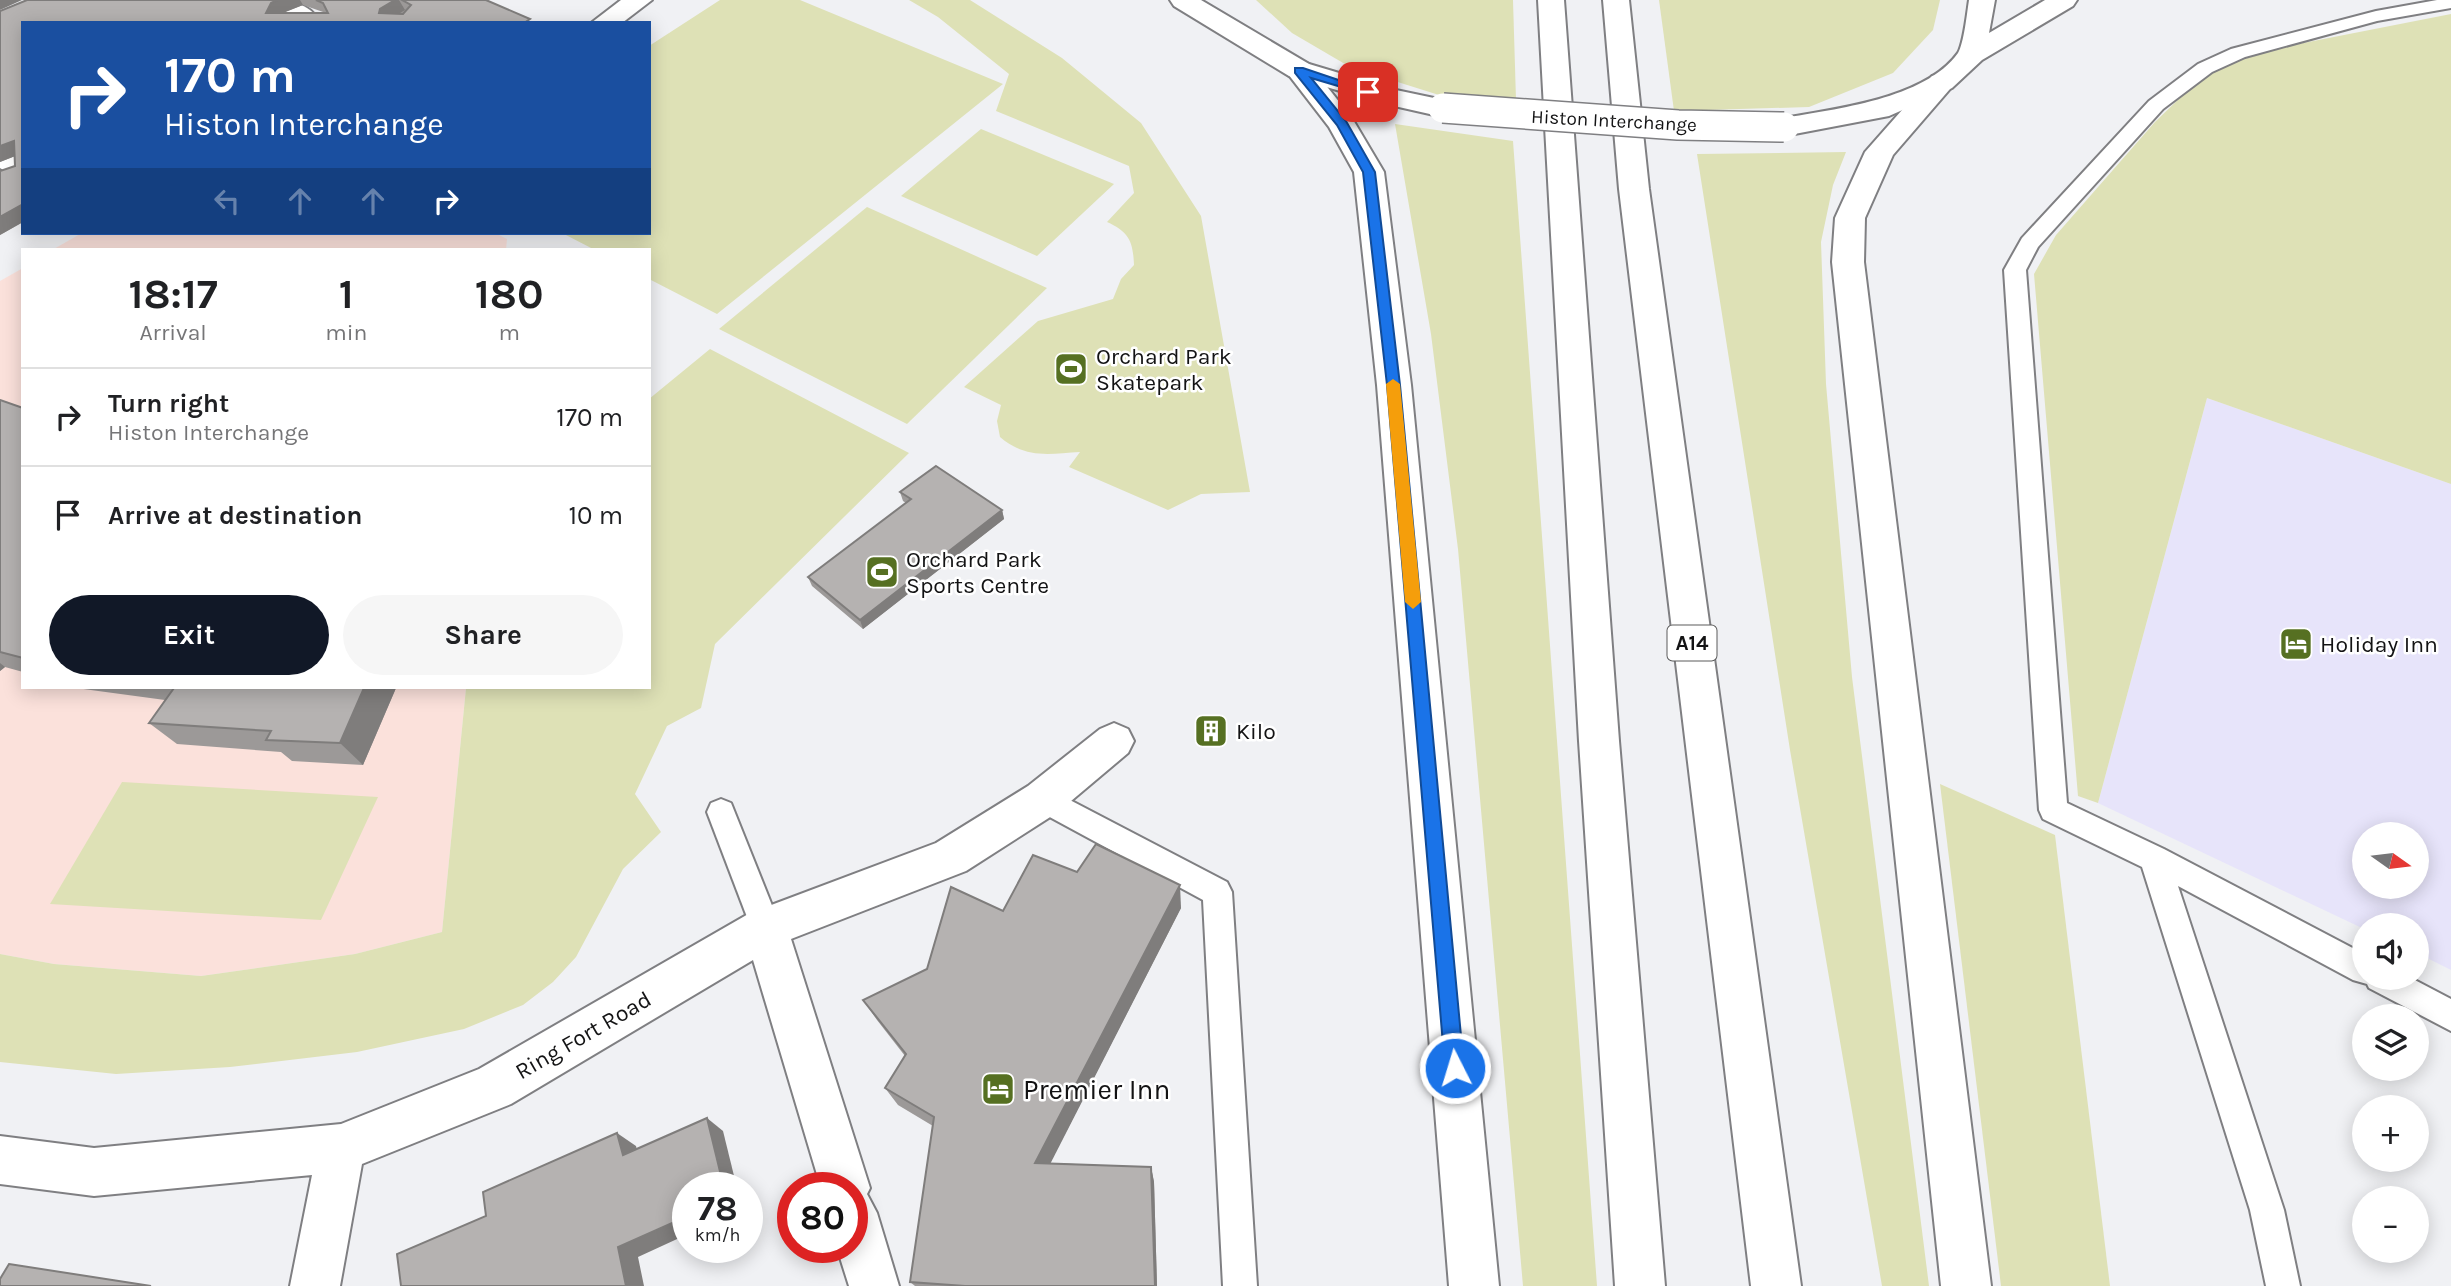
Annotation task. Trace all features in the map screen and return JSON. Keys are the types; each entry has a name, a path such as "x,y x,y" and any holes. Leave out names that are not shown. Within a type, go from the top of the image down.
{"main road":[{"path":"272,0 303,20"},
{"path":"607,21 639,0"},
{"path":"1183,0 1231,27"},
{"name":"Histon Interchange","path":"1218,0 1231,27 1261,49 1299,70 1391,97 1443,108 1678,125 1784,127 1879,110 1942,82 1972,54 2064,0"},
{"path":"1551,0 1599,741 1640,1286"},
{"name":"A14","path":"1616,0 1634,189 1776,1286"},
{"path":"1972,54 1982,0"},
{"path":"1299,70 1342,124 1369,172 1394,385 1474,1286"},
{"path":"1942,82 1880,152 1850,218 1848,262 1966,1286"},
{"name":"Ring Fort Road","path":"0,1160 94,1172 341,1149 494,1087 766,928 951,857 1043,799 1114,741"},
{"path":"766,928 840,1172"},
{"path":"315,1286 341,1149"},
{"path":"867,1263 874,1286"}],"lane":[{"path":"2352,964 2154,858 2053,810 2015,270 2029,243 2156,105 2205,68 2238,53 2376,16 2451,3"},
{"path":"1043,799 1217,892 1240,1286"},
{"path":"720,812 766,928"},
{"path":"2154,858 2267,1210 2284,1286"},
{"path":"2402,990 2451,1016"}],"shaded area":[{"path":"78,235 499,235 507,239 506,248 56,248"},
{"path":"21,269 21,689 466,689 442,932 355,954 201,976 54,964 0,954 0,281"},
{"name":"Holiday Inn","path":"2207,398 2451,484 2451,970 2429,959 2429,913 2352,913 2352,923 2098,803"}],"green space":[{"path":"720,0 800,0 1003,84 717,314 651,280 651,248 591,248 566,235 651,235 651,45"},
{"path":"909,0 970,0 1062,58 1141,123 1201,216 1250,492 1201,494 1168,510 1069,467 1080,452 1038,454 1010,444 1000,437 997,421 1001,405 964,387 1038,321 1113,299 1121,279 1134,265 1128,238 1107,222 1134,193 1129,166 996,111 1009,74 938,17"},
{"path":"1256,0 1513,0 1516,100 1439,95 1350,67 1292,33"},
{"path":"1659,0 1940,0 1933,30 1893,73 1809,107 1674,111"},
{"path":"2451,14 2451,484 2207,398 2098,803 2078,796 2034,274 2056,235 2155,122 2187,91 2224,65 2288,46"},
{"path":"1395,124 1513,141 1597,1286 1523,1286 1458,549 1431,334"},
{"path":"981,129 1114,184 1037,256 901,196"},
{"path":"1846,152 1833,185 1821,242 1826,384 1852,677 1929,1286 1882,1286 1790,750 1697,154"},
{"path":"867,207 1047,288 907,424 719,329"},
{"path":"710,349 909,453 715,644 701,708 667,726 635,794 661,832 623,869 576,957 553,982 523,1005 464,1029 357,1052 230,1067 116,1074 0,1062 0,954 54,964 201,976 355,954 442,932 466,689 651,689 651,397"},
{"path":"122,782 378,797 321,920 50,904"},
{"path":"1940,784 2055,835 2110,1286 2001,1286"}],"building":[{"path":"27,0 277,0 271,3 266,13 328,13 323,3 316,0 395,0 380,9 379,13 403,14 411,5 402,0 486,0 530,19 21,21 21,205 0,217 0,171 15,166 14,141 0,146 0,11"},
{"path":"0,400 21,407 21,657 0,652"},
{"path":"936,466 1002,510 860,620 808,577 911,499 900,492"},
{"path":"173,689 364,689 340,743 266,740 271,731 149,723"},
{"name":"Premier Inn","path":"1096,844 1180,885 1035,1163 1151,1167 1155,1286 965,1286 910,1282 934,1117 885,1088 906,1054 863,1000 927,969 951,887 1003,911 1033,855 1077,872"},
{"path":"707,1118 720,1172 672,1172 672,1223 618,1247 626,1286 401,1286 397,1254 486,1216 483,1192 617,1133 623,1155"},
{"path":"9,1264 151,1286 0,1286 0,1279"}],"slow traffic":[{"path":"1393,384 1413,602"}],"place":[{"name":"Orchard Park Skatepark","path":"1071,369"},
{"name":"Orchard Park Sports Centre","path":"882,572"},
{"name":"Holiday Inn","path":"2296,644"},
{"name":"Kilo","path":"1211,731"},
{"name":"Premier Inn","path":"998,1089"}],"route":[{"path":"1368,92 1299,70 1342,124 1369,172 1394,385 1455,1068"}]}
